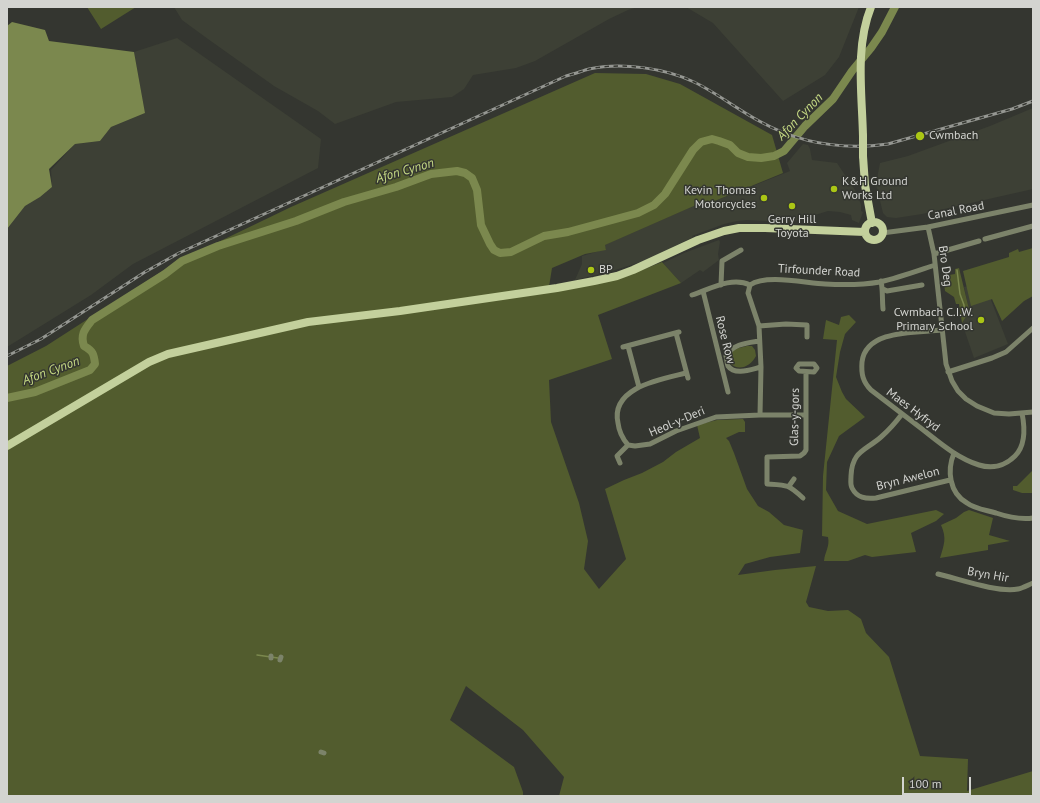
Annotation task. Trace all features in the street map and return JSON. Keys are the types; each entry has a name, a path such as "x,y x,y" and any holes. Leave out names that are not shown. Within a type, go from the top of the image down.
{"main road":[{"path":"871,7 863,35 861,53 861,89 865,186 872,223"},
{"path":"872,223 880,225 882,233 880,238 872,240 867,237 865,232 866,227 872,223"},
{"path":"7,446 149,362 168,354 308,322 408,310 557,288 594,281 633,270 698,240 724,231 740,228 865,232"}],"street":[{"name":"Canal Road","path":"882,233 928,227 1033,205"},
{"path":"985,239 1033,226"},
{"name":"Bro Deg","path":"928,227 934,254 948,372 958,391 966,399 977,406 994,413 1033,412"},
{"path":"934,254 979,241"},
{"path":"721,285 722,260 741,250"},
{"name":"Tirfounder Road","path":"692,295 731,282 743,281 750,284 756,280 768,279 824,284 881,282 935,265"},
{"path":"881,282 883,289 881,295 882,309"},
{"path":"750,284 748,293 759,326 761,367 760,414"},
{"path":"883,289 887,291 922,285"},
{"name":"Rose Row","path":"703,291 728,392"},
{"path":"759,326 786,324 807,325 807,337"},
{"path":"948,372 1006,352 1033,328"},
{"name":"Maes Hyfryd","path":"942,330 892,335 878,339 869,346 863,357 861,367 865,384 954,453 979,465 991,467 1002,466 1018,453 1024,441 1024,422 1022,413"},
{"path":"639,387 626,347 677,332 688,378"},
{"path":"759,341 736,346 730,350 726,356 728,366 734,370 739,371 761,367"},
{"path":"620,463 617,456 628,445 621,435 617,419 617,412 622,400 639,387 686,372"},
{"name":"Glas-y-gors","path":"789,486 767,484 767,457 800,456 806,450 806,372"},
{"name":"Heol-y-Deri","path":"628,445 634,446 650,444 676,431 716,417 760,414 806,415"},
{"name":"Bryn Awelon","path":"902,414 881,438 855,457 851,465 851,486 854,492 867,499 876,498 950,480"},
{"path":"954,453 950,480 959,497 966,503 974,507 1019,519 1033,518"},
{"path":"794,479 789,486 803,498"},
{"name":"Bryn Hir","path":"939,574 988,587 1006,589 1018,589 1033,583"}],"shaded area":[{"path":"87,7 136,7 101,29"},
{"path":"174,7 638,7 609,19 535,61 516,68 473,75 464,89 452,97 396,102 335,124 318,111 274,86 208,39 182,20"},
{"path":"686,7 859,7 839,57 825,75 783,101 713,23"},
{"path":"12,22 45,30 49,41 134,52 145,113 111,127 100,141 75,144 49,169 52,187 40,197 25,206 7,229 7,26"},
{"path":"177,38 321,139 318,168 133,264 91,295 7,347 7,229 25,206 40,197 52,187 51,170 75,144 100,141 111,127 145,113 134,52"},
{"path":"595,73 646,74 680,84 772,135 783,173 705,205 703,202 605,245 606,250 585,254 552,268 548,293 619,279 662,262 681,283 598,315 612,359 549,380 551,422 579,503 588,541 584,569 599,589 626,559 605,489 663,462 676,452 700,438 697,425 717,420 743,419 745,422 745,432 739,432 726,438 729,441 734,453 747,489 758,506 769,512 784,525 803,530 800,553 770,557 745,564 738,575 816,566 806,602 809,607 828,611 848,610 861,619 866,633 889,657 920,756 968,759 967,791 1033,771 1033,796 559,796 564,777 523,730 466,686 450,720 514,767 523,796 7,796 7,366 46,346 181,260 291,207"},
{"path":"1033,108 1033,189 922,214 896,218 887,217 883,213 876,184 880,163 908,156 990,126"},
{"path":"803,144 808,145 812,160 837,163 857,193 861,205 861,211 863,212 859,223 852,220 851,215 828,211 799,220 786,222 747,220 737,221 724,224 692,236 693,237 647,260 612,271 575,280 582,264 582,256 606,249 604,245 703,202 705,205 790,171 787,163"},
{"path":"719,240 719,260 703,272 700,270 681,283 663,263 684,253"},
{"path":"1033,248 1033,296 1024,301 1002,321 992,299 971,306 963,271 1009,257 1009,253 1018,249 1019,252"},
{"path":"959,268 969,309 962,323 959,304 956,304 954,297 945,291 943,276 955,274 955,269"},
{"name":"Cwmbach C.I.W. Primary School","path":"987,281 991,300 1008,344 974,358 962,323 969,309 964,287"},
{"path":"849,315 856,322 845,334 840,352 836,377 846,399 865,417 839,436 827,462 826,490 838,511 867,524 936,510 944,514 936,521 911,533 916,552 872,557 865,555 848,561 824,561 828,546 828,537 822,536 823,476 837,340 823,339 826,320 839,325 841,317"},
{"path":"752,346 755,350 756,356 751,363 740,368 729,362 731,352 735,349"},
{"path":"1033,470 1033,493 1022,493 1013,490 1013,486 1017,486"},
{"path":"969,510 993,518 989,535 1010,541 988,545 988,550 940,558 944,545 943,530 941,525"}],"waterway":[{"name":"Afon Cynon","path":"7,398 35,392 90,370 95,364 94,358 91,351 84,346 83,335 85,329 92,320 165,274 182,261 218,246 296,221 344,202 396,187 431,174 457,171 465,173 472,178 477,190 481,225 494,250 500,253 511,252 544,236 568,232 638,213 654,205 665,194 693,150 701,142 712,139 719,141 730,145 738,153 748,157 761,158 774,156 784,151 805,126 833,99 882,32 895,7"},
{"path":"957,270 960,294 964,305 964,317"},
{"path":"257,655 278,658"}],"railway":[{"path":"7,356 41,339 145,272 179,253 566,76 589,69 629,66 670,73 703,86 752,117 776,130 823,144 855,146 888,144 1012,109 1033,101"}],"place":[{"name":"Cwmbach","path":"920,136"},
{"name":"K&H Ground Works Ltd","path":"834,189"},
{"name":"Kevin Thomas Motorcycles","path":"764,198"},
{"name":"Gerry Hill Toyota","path":"792,206"},
{"name":"BP","path":"591,270"},
{"name":"Cwmbach C.I.W. Primary School","path":"981,320"}]}
